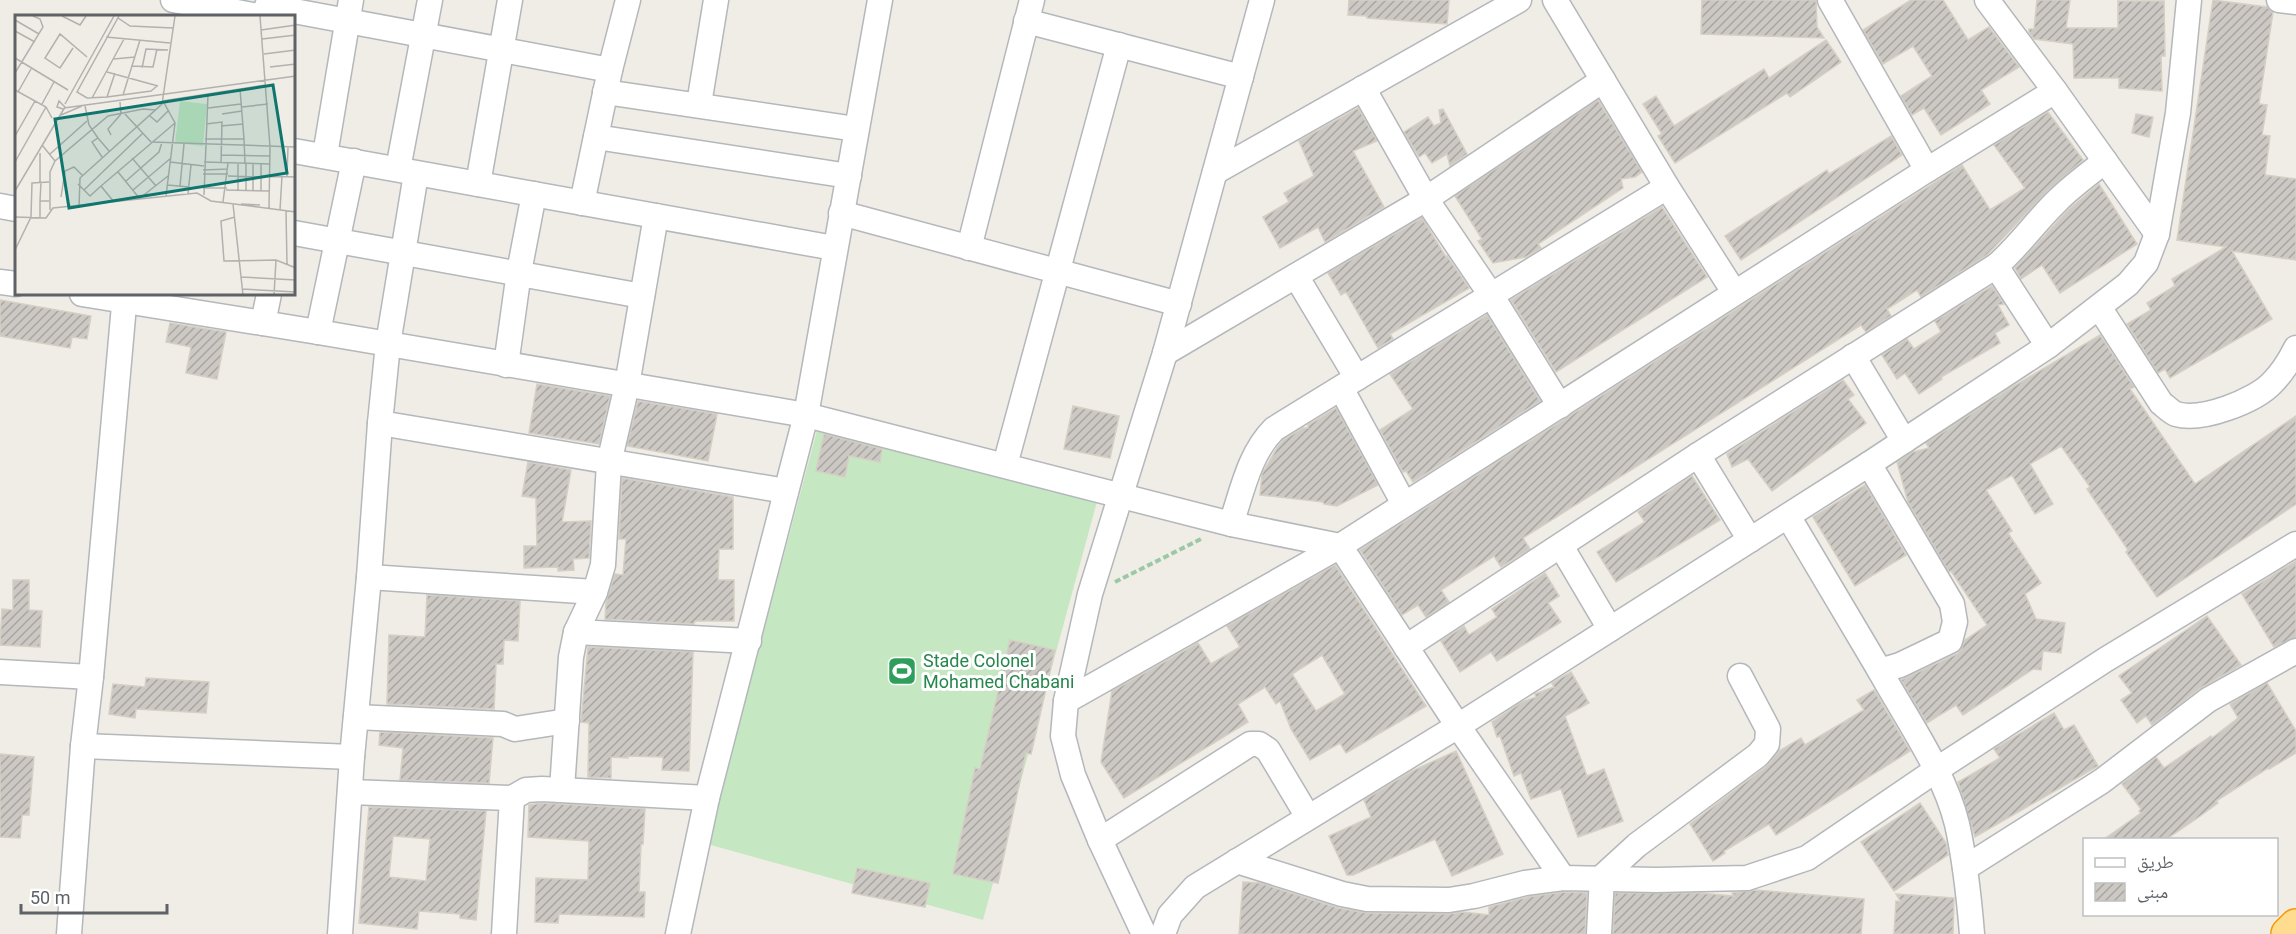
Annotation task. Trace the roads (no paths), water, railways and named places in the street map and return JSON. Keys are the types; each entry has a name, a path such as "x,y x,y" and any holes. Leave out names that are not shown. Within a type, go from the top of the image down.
{"highway":[{"path":"2288,934 2296,926"}],"street":[{"path":"340,934 352,757 369,577 380,423 388,344 402,252 407,172 430,0"},
{"path":"478,184 510,0"},
{"path":"582,202 607,81 628,0"},
{"path":"699,104 716,0"},
{"path":"678,934 707,798 806,415 880,0"},
{"path":"1144,934 1100,840 1073,775 1063,736 1066,702 1090,594 1179,304 1262,0"},
{"path":"1215,172 1519,0"},
{"path":"1555,0 1667,187 1734,292"},
{"path":"1830,0 1927,170"},
{"path":"1987,0 2157,234"},
{"path":"1163,934 1170,915 1195,887 1458,726 1869,464 2048,346 2139,274 2146,263 2157,234 2178,112 2189,0"},
{"path":"2279,0 2296,2"},
{"path":"176,4 265,10 349,10 424,34 502,49 607,81 699,104 856,129"},
{"path":"326,155 349,10"},
{"path":"969,248 1029,11 1119,45 1241,77"},
{"path":"1005,465 1119,45"},
{"path":"1165,352 1426,199 1603,81"},
{"path":"1363,88 1426,199 1491,295 1560,406"},
{"path":"1066,702 1340,546 1734,292 2055,91"},
{"path":"596,137 849,176"},
{"path":"296,154 326,155 407,172 834,248"},
{"path":"318,332 354,160"},
{"path":"1406,647 1698,455 1996,266 2016,248 2055,202 2105,161"},
{"path":"1231,524 1254,457 1264,439 1274,429 1667,187"},
{"path":"506,365 519,272 534,194"},
{"path":"0,206 15,209"},
{"path":"841,213 1179,304"},
{"path":"562,789 571,657 576,632 595,592 603,565 609,463 627,385 656,216"},
{"path":"296,232 642,296"},
{"path":"1996,266 2048,346"},
{"path":"1296,276 1349,383 1404,504"},
{"path":"0,282 15,284"},
{"path":"263,323 269,296"},
{"path":"69,934 83,746 124,297 263,323 806,415 1231,524 1340,546 1458,726 1563,878"},
{"path":"2099,307 2161,403 2176,414 2198,416 2223,410 2243,401 2271,384 2296,348"},
{"path":"1853,356 1904,441"},
{"path":"380,423 786,491"},
{"path":"1698,455 1750,540"},
{"path":"1869,464 1952,604 1955,622 1950,641 1900,665 1880,671"},
{"path":"1788,516 1936,770 1956,822 1965,868 1972,934"},
{"path":"1237,861 1342,894 1367,899 1449,900 1525,883 1563,878 1602,877 1656,880 1747,878 1807,858 1936,770 2105,660 2296,544"},
{"path":"1561,546 1610,629"},
{"path":"369,577 595,592"},
{"path":"576,632 749,641"},
{"path":"1965,868 2102,782 2208,700 2296,651"},
{"path":"0,672 91,677"},
{"path":"1599,934 1602,877 1636,845 1758,755 1767,744 1768,729 1740,676"},
{"path":"356,717 502,724 515,729 567,721"},
{"path":"1100,840 1250,744 1259,744 1268,750 1308,817"},
{"path":"83,746 352,757"},
{"path":"350,792 512,798 526,790 562,789 707,798"},
{"path":"504,934 512,798"}],"place":[{"name":"Stade Colonel Mohamed Chabani","path":"902,671"}]}
